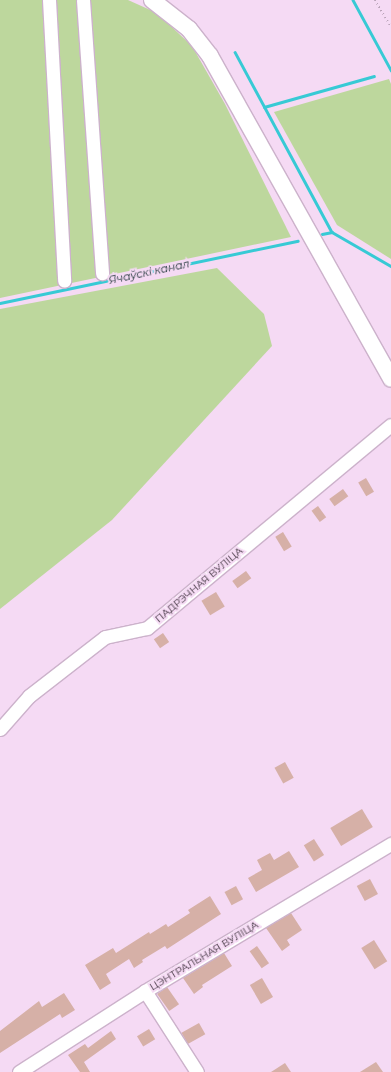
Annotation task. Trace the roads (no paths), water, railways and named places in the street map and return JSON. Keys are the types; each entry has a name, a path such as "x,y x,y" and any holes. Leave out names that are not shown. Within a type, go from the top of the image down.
{"main road":[{"path":"152,0 189,29 210,56 391,379"}],"street":[{"path":"48,0 64,281"},
{"path":"83,0 102,273"},
{"name":"ПАДРЭЧНАЯ ВУЛІЦА","path":"0,729 29,696 105,637 147,628 391,425"},
{"name":"ЦЭНТРАЛЬНАЯ ВУЛІЦА","path":"19,1072 35,1068 145,991 391,844"},
{"path":"145,991 197,1072"}],"waterway":[{"path":"353,0 391,70"},
{"path":"235,52 332,232"},
{"path":"264,107 374,76"},
{"name":"Ячаўскі канал","path":"322,234 332,232 391,266"},
{"name":"Ячаўскі канал","path":"0,303 298,241"}]}
